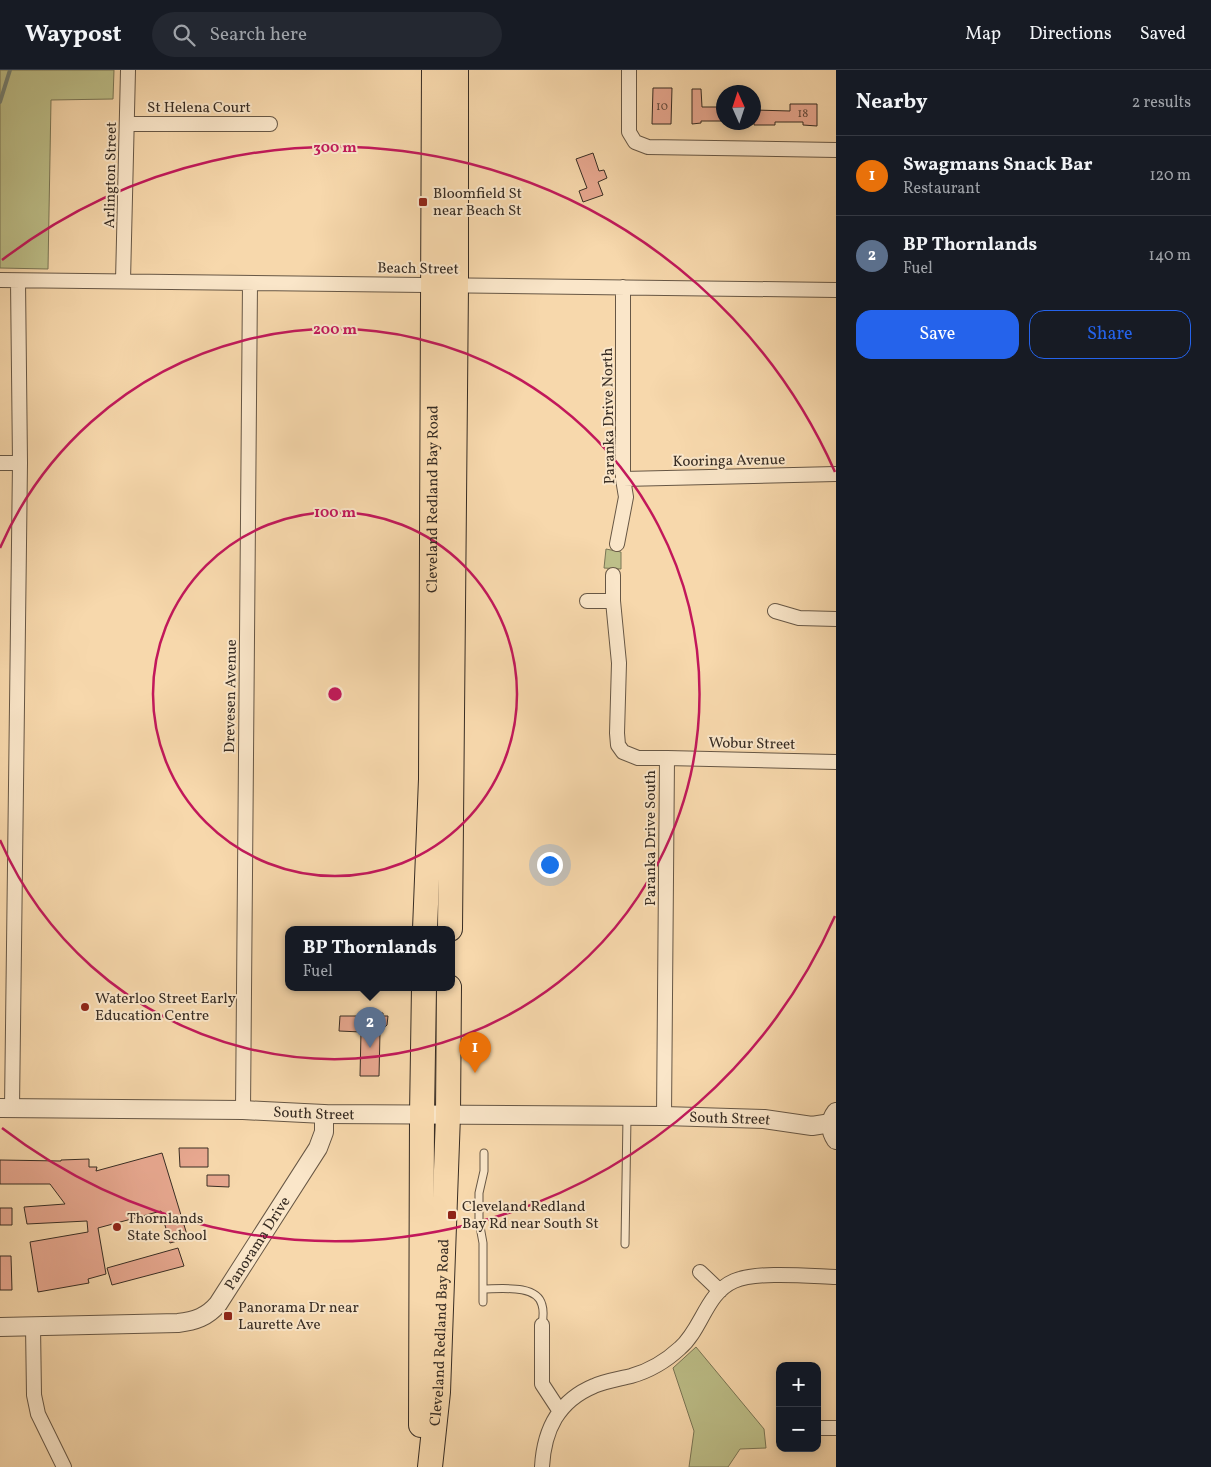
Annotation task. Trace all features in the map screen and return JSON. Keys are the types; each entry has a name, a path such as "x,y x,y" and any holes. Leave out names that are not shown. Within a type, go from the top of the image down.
{"highway":[{"name":"Cleveland Redland Bay Road","path":"434,70 445,285 450,926"},
{"name":"Cleveland Redland Bay Road","path":"425,926 445,285 456,70"},
{"name":"Cleveland Redland Bay Road","path":"421,1467 424,991"},
{"name":"Cleveland Redland Bay Road","path":"430,1467 438,1392 448,1115 450,991"}],"street":[{"name":"Arlington Street","path":"124,281 128,70"},
{"path":"629,70 629,132 635,142 648,147 836,150"},
{"name":"St Helena Court","path":"128,124 270,124"},
{"name":"Beach Street","path":"0,280 836,290"},
{"path":"6,1108 20,462 18,281"},
{"name":"Drevesen Avenue","path":"243,1110 250,283"},
{"name":"Paranka Drive North","path":"617,544 626,497 623,479 623,287"},
{"path":"0,463 20,462"},
{"name":"Kooringa Avenue","path":"623,479 836,474"},
{"name":"Paranka Drive South","path":"613,575 613,600 619,663 618,745 623,752 638,758 667,758 664,1116"},
{"path":"587,602 613,600"},
{"path":"775,611 799,618 836,619"},
{"name":"Wobur Street","path":"667,758 836,762"},
{"name":"South Street","path":"6,1108 243,1110 324,1114 664,1116 764,1119 804,1126 816,1126 834,1118"},
{"name":"Panorama Drive","path":"0,1328 178,1324 201,1318 212,1312 318,1148 324,1132 324,1114"},
{"name":"South Street","path":"834,1118 831,1131 836,1140"},
{"path":"700,1272 720,1291"},
{"path":"542,1467 548,1433 559,1410 577,1395 594,1386 634,1375 660,1364 681,1347 697,1327 710,1302 720,1291 733,1282 751,1276 836,1277"},
{"path":"542,1325 542,1384 559,1410"},
{"path":"34,1326 34,1395 38,1414 64,1467"},
{"path":"821,1428 836,1428"}],"lane":[{"path":"625,1244 628,1116"},
{"path":"482,1302 483,1243 479,1221 479,1193 484,1171 484,1153"},
{"path":"482,1288 529,1290 537,1295 542,1305 542,1325"}],"green space":[{"path":"0,70 114,70 113,99 51,100 48,269 0,268"},
{"path":"606,549 621,552 621,569 604,568"},
{"path":"696,1347 764,1429 766,1448 740,1449 728,1467 689,1467 694,1431 673,1368"}],"building":[{"path":"653,88 672,88 671,124 652,124"},
{"path":"692,89 701,89 702,107 716,107 716,121 701,121 701,123 692,124"},
{"path":"790,104 817,104 817,126 803,125 803,122 775,122 775,125 761,125 761,110 790,111"},
{"path":"593,153 599,171 604,170 607,178 598,182 603,195 583,202 579,191 587,188 576,159"},
{"path":"371,1013 383,1013 383,1016 388,1016 387,1025 380,1032 379,1076 360,1076 361,1032 339,1031 340,1016 371,1016"},
{"path":"179,1148 208,1148 208,1167 180,1167"},
{"path":"162,1153 188,1238 170,1243 161,1211 98,1228 106,1274 88,1279 89,1283 38,1292 30,1242 88,1232 87,1221 27,1224 24,1207 65,1204 50,1184 0,1184 0,1160 61,1161 89,1159 89,1167 97,1167 96,1171"},
{"path":"207,1175 229,1175 229,1187 207,1186"},
{"path":"0,1208 12,1208 12,1225 0,1225"},
{"path":"178,1248 184,1266 112,1285 107,1268"},
{"path":"0,1256 11,1256 12,1290 0,1290"}],"waterway":[{"path":"0,102 10,70"}],"place":[{"name":"Bloomfield St near Beach St","path":"423,202"},
{"name":"Waterloo Street Early Education Centre","path":"85,1007"},
{"name":"BP Thornlands","path":"370,1048"},
{"name":"Swagmans Snack Bar","path":"475,1073"},
{"name":"Cleveland Redland Bay Rd near South St","path":"452,1215"},
{"name":"Thornlands State School","path":"117,1227"},
{"name":"Panorama Dr near Laurette Ave","path":"228,1316"}]}
